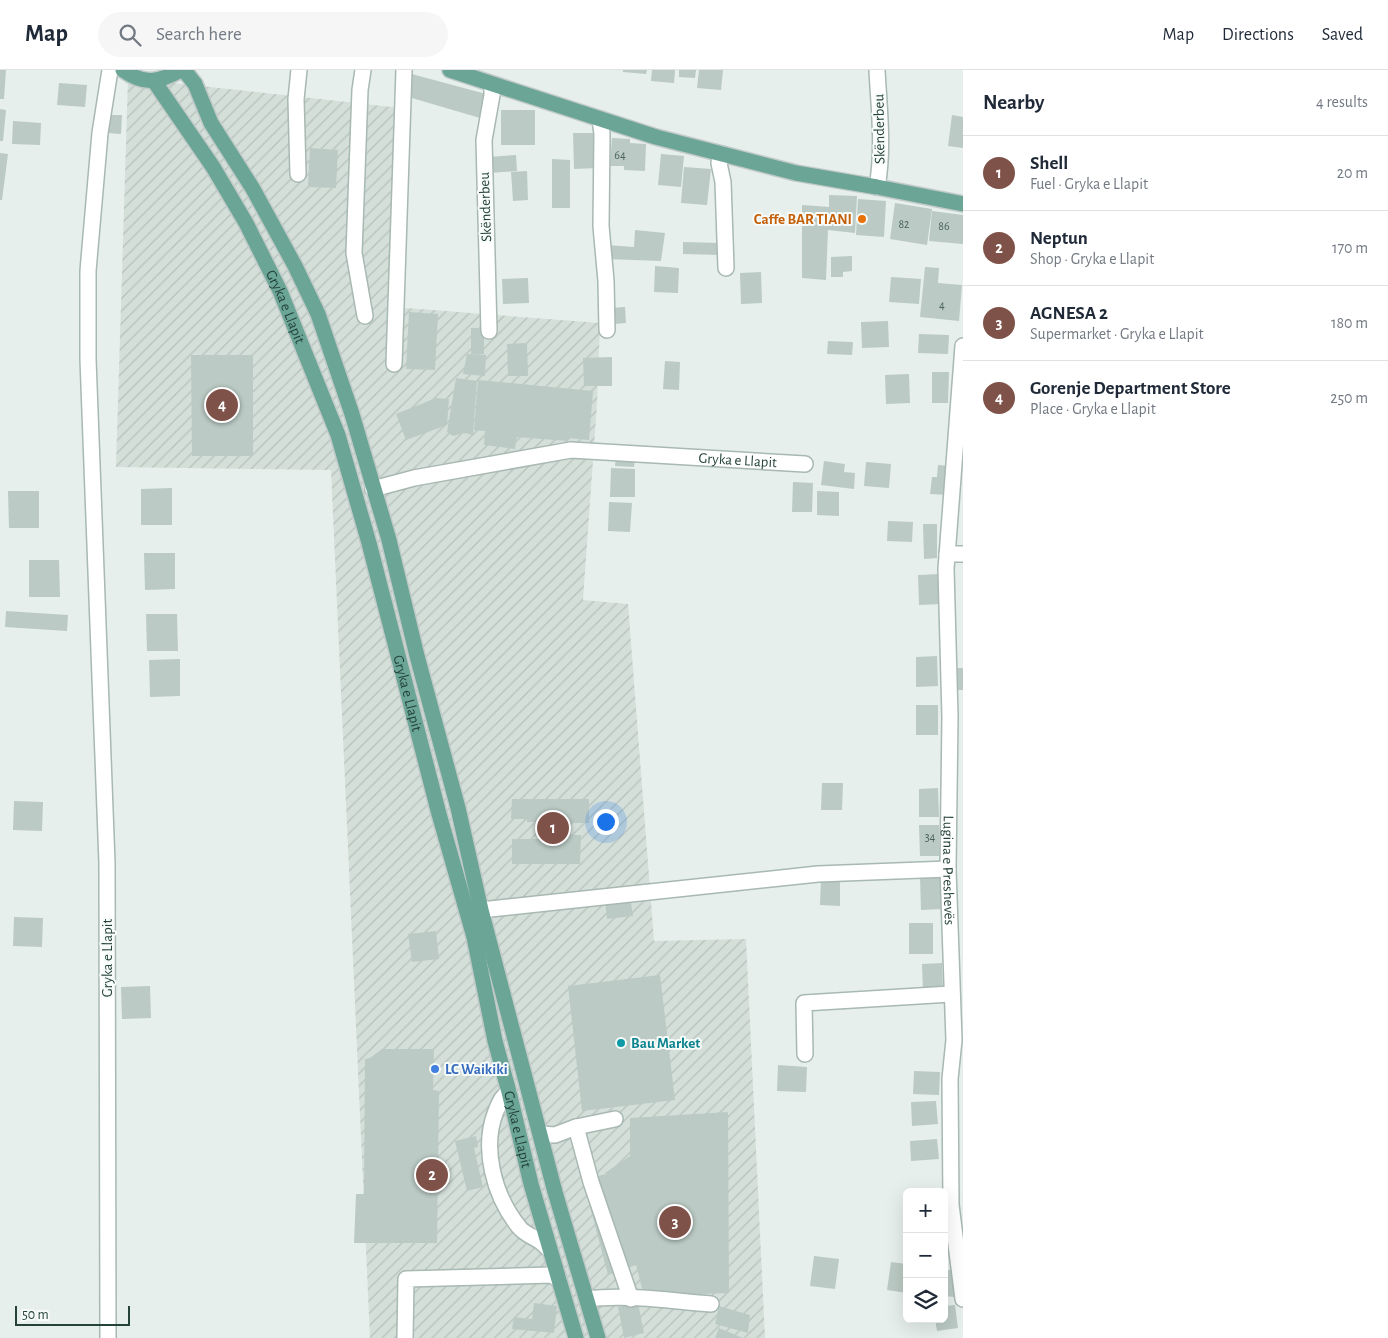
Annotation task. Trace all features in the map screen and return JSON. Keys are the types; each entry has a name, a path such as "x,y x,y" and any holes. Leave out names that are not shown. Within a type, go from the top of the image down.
{"main road":[{"path":"123,70 134,77 154,81 165,79 183,70"},
{"name":"Gryka e Llapit","path":"183,70 195,84 211,123 252,189 295,266 318,314 352,414 389,540 417,656 458,808 481,910 555,1192 598,1338"},
{"name":"Skënderbeu","path":"450,70 656,137 796,173 963,204"},
{"name":"Gryka e Llapit","path":"154,81 214,167 246,222 280,291 338,435 372,552 438,814 474,937 495,1041 531,1184 576,1338"}],"street":[{"name":"Gryka e Llapit","path":"108,1338 107,863 88,359 88,271 100,133 110,70"},
{"path":"298,174 296,99 299,70"},
{"path":"363,70 360,90 354,253 365,316"},
{"path":"394,364 404,70"},
{"name":"Skënderbeu","path":"877,70 881,146 881,166 877,187"},
{"name":"Skënderbeu","path":"489,331 484,140 492,85"},
{"path":"600,119 602,134 601,226 606,281 607,330"},
{"path":"722,154 719,164 723,182 726,268"},
{"name":"Lugina e Preshevës","path":"963,346 946,569 956,654 957,716 948,869 951,994 958,1040 950,1079 963,1299"},
{"name":"Gryka e Llapit","path":"373,489 414,478 571,450 805,464"},
{"path":"948,554 963,554"},
{"path":"481,910 818,874 948,869"},
{"path":"805,1054 804,1003 951,994"},
{"path":"509,1092 502,1096 492,1121 489,1138 498,1193 520,1230 541,1242 550,1250"},
{"path":"541,1134 554,1135 576,1127 615,1119"},
{"path":"576,1127 591,1182 630,1299"},
{"path":"405,1338 406,1280 552,1275 559,1279"},
{"path":"587,1299 602,1297 711,1304"}],"shaded area":[{"path":"128,78 401,108 393,307 600,323 597,404 583,600 628,604 654,941 746,939 765,1338 370,1338 331,470 116,467"}],"building":[{"path":"0,70 6,70 4,99 0,99"},
{"path":"623,70 647,70 646,74 623,72"},
{"path":"652,70 675,70 674,83 651,81"},
{"path":"679,70 696,70 695,78 679,77"},
{"path":"699,70 723,70 721,90 697,88"},
{"path":"408,73 486,94 480,118 405,96"},
{"path":"59,83 87,85 85,107 57,105"},
{"path":"0,109 6,110 3,141 0,141"},
{"path":"501,110 535,110 535,145 501,145"},
{"path":"110,115 122,115 121,134 108,133"},
{"path":"952,115 963,117 963,148 948,146"},
{"path":"13,121 41,123 40,145 12,144"},
{"path":"573,133 597,133 598,168 574,169"},
{"path":"612,138 630,139 630,143 646,144 645,171 624,170 624,166 610,166"},
{"path":"310,148 338,150 336,188 308,187"},
{"path":"0,153 8,154 2,200 0,200"},
{"path":"661,154 684,156 681,187 658,185"},
{"path":"516,155 517,171 489,173 488,157"},
{"path":"552,159 570,160 570,208 552,208"},
{"path":"684,167 711,169 707,205 681,203"},
{"path":"527,171 528,200 513,201 511,172"},
{"path":"829,195 857,196 855,233 828,230 826,280 802,278 802,205 829,207"},
{"path":"858,199 886,201 884,237 856,235"},
{"path":"895,203 932,209 927,245 890,239"},
{"path":"932,211 963,215 963,244 929,241"},
{"path":"635,230 665,233 661,261 606,259 607,245 634,247"},
{"path":"683,242 721,243 721,255 683,254"},
{"path":"852,256 852,271 843,272 843,277 831,277 831,257"},
{"path":"655,266 679,268 678,293 654,292"},
{"path":"925,267 939,268 938,283 962,285 959,321 920,317"},
{"path":"761,272 762,303 741,304 740,273"},
{"path":"891,277 921,279 919,304 889,302"},
{"path":"528,278 529,303 503,304 502,279"},
{"path":"625,307 626,323 613,324 611,308"},
{"path":"409,312 438,314 435,370 406,369"},
{"path":"888,321 889,347 862,348 861,322"},
{"path":"471,328 484,328 484,354 471,354"},
{"path":"919,334 949,335 948,354 918,353"},
{"path":"828,341 853,342 852,355 827,354"},
{"path":"527,343 528,376 508,376 507,344"},
{"path":"467,354 486,355 485,376 463,374"},
{"path":"191,355 253,355 253,456 192,456"},
{"path":"612,357 612,386 584,386 583,358"},
{"path":"665,361 680,362 679,390 663,389"},
{"path":"932,372 949,372 948,403 932,403"},
{"path":"909,374 910,403 886,404 885,375"},
{"path":"456,378 477,381 473,435 464,433 453,436 447,432"},
{"path":"478,380 593,391 589,440 568,438 568,441 517,437 515,449 484,445 485,431 474,430"},
{"path":"436,398 449,399 447,425 406,440 396,414"},
{"path":"616,456 635,458 634,467 615,466"},
{"path":"824,461 845,464 844,472 855,473 854,489 821,485"},
{"path":"866,462 891,464 889,488 864,486"},
{"path":"938,465 950,466 948,495 930,494 932,477 937,477"},
{"path":"611,468 635,469 635,497 610,497"},
{"path":"793,482 813,483 812,512 792,512"},
{"path":"172,488 172,525 141,525 141,489"},
{"path":"8,491 39,491 39,528 9,528"},
{"path":"817,491 839,492 839,516 817,515"},
{"path":"609,502 632,503 630,532 608,531"},
{"path":"888,521 913,522 912,542 887,541"},
{"path":"923,524 937,524 937,558 924,559"},
{"path":"144,553 175,553 175,589 145,590"},
{"path":"29,560 59,560 60,597 29,597"},
{"path":"940,574 941,604 919,605 918,575"},
{"path":"6,611 68,615 67,631 5,627"},
{"path":"146,614 177,614 178,651 147,651"},
{"path":"937,656 938,686 916,687 916,657"},
{"path":"180,659 180,696 150,697 149,660"},
{"path":"957,668 963,668 963,690 958,690"},
{"path":"916,705 938,705 938,735 916,735"},
{"path":"822,783 843,783 842,810 821,810"},
{"path":"938,788 939,817 919,817 919,789"},
{"path":"512,799 589,799 589,823 571,823 571,835 581,835 580,864 512,864 512,839 542,839 542,822 527,822 527,819 511,819"},
{"path":"14,801 43,802 42,831 13,830"},
{"path":"919,825 939,825 939,856 920,856"},
{"path":"920,877 941,877 942,909 921,910"},
{"path":"821,879 840,879 840,906 820,905"},
{"path":"630,897 633,916 607,919 605,900"},
{"path":"14,917 43,918 42,947 13,946"},
{"path":"909,923 933,923 933,954 909,954"},
{"path":"436,931 439,959 412,962 408,934"},
{"path":"942,963 943,990 923,991 922,964"},
{"name":"Bau Market","path":"660,975 675,1100 582,1111 568,986"},
{"path":"150,986 151,1018 122,1019 121,987"},
{"path":"382,1049 434,1049 433,1090 439,1091 437,1243 354,1243 356,1194 364,1194 365,1059 370,1058"},
{"path":"778,1065 807,1067 806,1092 777,1091"},
{"path":"914,1071 940,1072 939,1095 913,1094"},
{"path":"936,1101 938,1124 912,1126 911,1102"},
{"path":"728,1112 729,1293 644,1296 636,1265 608,1275 583,1180 606,1174 630,1156 630,1118"},
{"path":"476,1136 478,1147 474,1148 483,1187 467,1191 455,1141"},
{"path":"937,1139 939,1159 911,1161 910,1141"},
{"path":"814,1256 839,1259 835,1289 810,1286"},
{"path":"891,1262 903,1264 903,1292 887,1290"},
{"path":"948,1270 954,1270 954,1297 948,1296"},
{"path":"534,1303 557,1306 554,1333 512,1329 514,1317 532,1319"},
{"path":"638,1303 644,1333 624,1338 618,1307"},
{"path":"955,1305 958,1328 937,1331 936,1323 948,1323 948,1306"},
{"path":"719,1306 750,1315 748,1333 715,1324"},
{"path":"719,1328 743,1338 715,1338"}],"place":[{"name":"Caffe BAR TIANI","path":"862,219"},
{"name":"Gorenje Department Store","path":"222,405"},
{"name":"Shell","path":"553,828"},
{"name":"Bau Market","path":"621,1043"},
{"name":"LC Waikiki","path":"435,1069"},
{"name":"Neptun","path":"432,1175"},
{"name":"AGNESA 2","path":"675,1222"}]}
